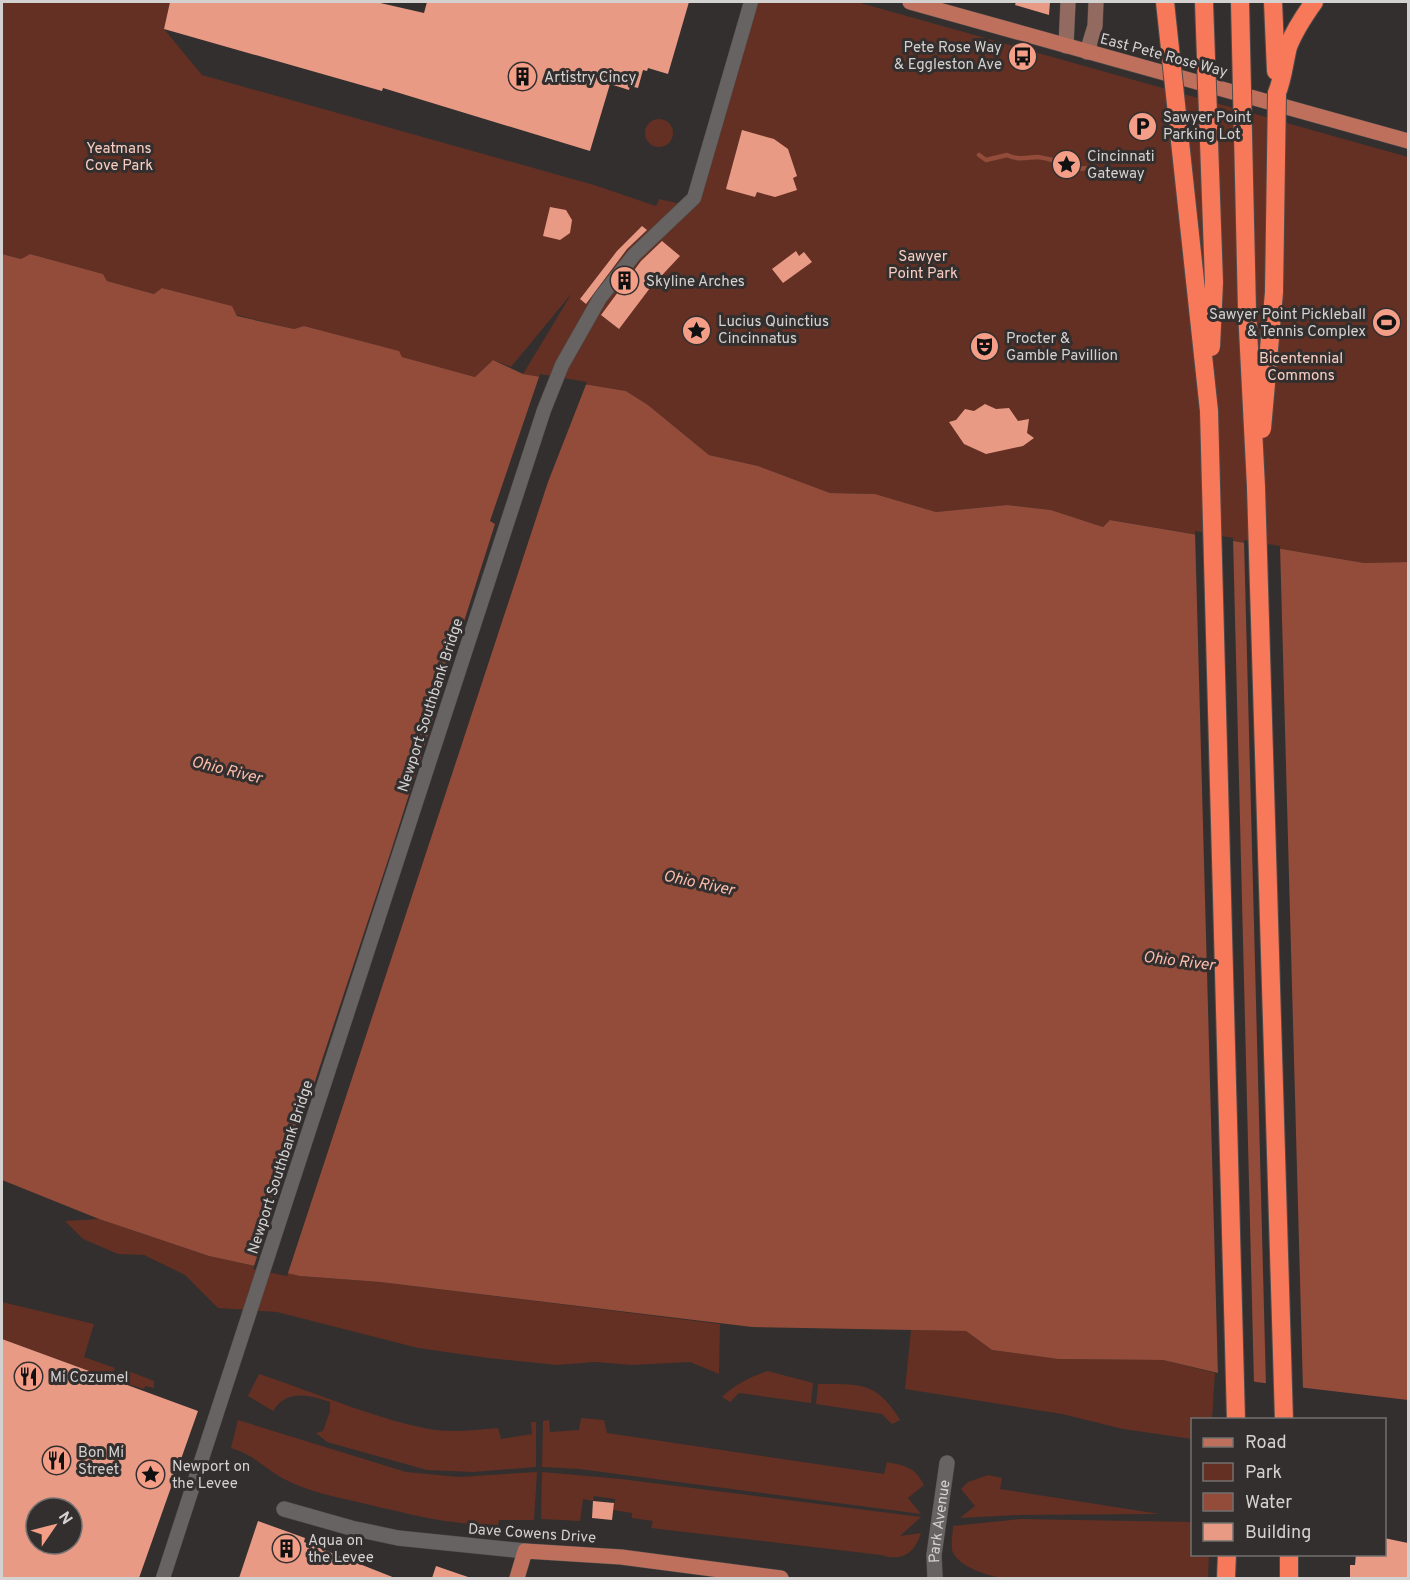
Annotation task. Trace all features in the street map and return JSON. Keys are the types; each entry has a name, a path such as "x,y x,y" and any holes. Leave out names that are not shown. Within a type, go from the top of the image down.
{"highway":[{"path":"1165,2 1209,411"},
{"path":"1204,2 1214,282 1209,411 1236,1418"},
{"path":"1240,2 1247,310 1256,487 1284,1418"},
{"path":"1256,487 1274,292 1277,93 1273,2"},
{"path":"1277,93 1288,48 1296,28 1314,2"},
{"path":"1226,1578 1227,1556"},
{"path":"1238,1556 1238,1578"},
{"path":"1288,1556 1289,1578"}],"main road":[{"name":"East Pete Rose Way","path":"910,2 1408,141"},
{"path":"1066,46 1068,2"},
{"path":"1087,52 1095,26 1096,2"},
{"path":"517,1578 525,1551"},
{"name":"Dave Cowens Drive","path":"525,1551 621,1557 781,1578"}],"street":[{"name":"Newport Southbank Bridge","path":"165,1573 544,410 562,365 600,298 634,255 694,198 751,2"},
{"name":"Park Avenue","path":"935,1578 934,1555 947,1463"},
{"name":"Dave Cowens Drive","path":"284,1509 351,1528 398,1538 525,1551"}],"green space":[{"name":"Sawyer Point Park","path":"2,2 170,2 164,29 202,75 594,185 656,206 659,199 695,207 751,2 857,2 1408,157 1408,562 1364,563 1111,520 1103,527 1051,510 1007,505 936,512 875,494 830,493 758,466 709,455 648,405 626,391 523,374 572,293 511,367 493,360 475,377 402,357 398,351 304,326 294,329 237,315 231,306 162,288 155,294 107,281 103,274 30,254 21,259 2,254"},
{"path":"659,119 669,123 673,133 669,143 659,147 649,143 645,133 649,123"},
{"path":"99,1219 209,1256 300,1276 380,1282 720,1324 719,1374 690,1362 632,1365 595,1362 557,1365 488,1358 418,1348 277,1312 218,1308 185,1275 144,1255 118,1254 83,1239 65,1221"},
{"path":"2,1302 94,1324 84,1357 115,1368 111,1379 2,1339"},
{"path":"911,1330 966,1331 992,1350 1058,1359 1163,1360 1215,1373 1212,1418 1191,1418 1191,1439 1123,1429 1062,1414 905,1389"},
{"path":"123,1369 154,1381 154,1388 145,1386 144,1389 118,1381"},
{"path":"768,1371 813,1383 811,1403 739,1393 730,1402 722,1397 744,1381"},
{"path":"259,1374 365,1412 429,1429 455,1431 498,1428 501,1439 532,1434 531,1422 536,1422 536,1467 473,1472 427,1470 327,1442 316,1433 323,1431 330,1411 330,1402 314,1397 292,1397 285,1399 273,1411 248,1396"},
{"path":"818,1384 865,1387 883,1398 900,1420 892,1424 882,1414 816,1404"},
{"path":"581,1418 604,1420 607,1433 884,1474 887,1462 900,1465 917,1474 924,1485 908,1498 921,1514 579,1469 542,1467 543,1421 549,1420 550,1432 579,1430"},
{"path":"238,1420 406,1472 459,1477 537,1472 534,1520 499,1520 498,1525 481,1525 432,1519 312,1491 282,1478 253,1458 231,1448"},
{"path":"542,1472 621,1479 921,1517 900,1536 921,1533 915,1546 907,1554 889,1557 651,1528 653,1521 632,1518 632,1513 613,1510 615,1499 594,1496 593,1501 583,1499 580,1521 541,1519"},
{"path":"988,1475 1002,1478 1000,1489 1160,1514 1016,1515 960,1518 975,1506 961,1489 968,1482"},
{"path":"1020,1519 1191,1522 1191,1556 1209,1556 1208,1578 1004,1578 974,1570 955,1556 952,1550 953,1526"}],"water":[{"name":"Ohio River","path":"2,254 21,259 30,254 103,274 107,281 154,294 162,288 232,306 237,316 294,329 304,326 399,351 402,357 475,377 493,360 523,374 626,391 648,405 709,455 758,466 830,493 875,494 936,512 1007,505 1051,510 1103,527 1110,520 1364,563 1408,562 1408,1400 1256,1382 1163,1360 1058,1359 992,1350 966,1331 752,1327 380,1282 300,1276 209,1256 99,1219 2,1180"}],"pier":[{"path":"540,374 587,382 548,482 287,1276 253,1269 392,848 495,524 490,521"},
{"path":"1195,531 1233,538 1254,1385 1218,1376"},
{"path":"1244,540 1280,546 1303,1390 1266,1386"}],"building":[{"name":"Artistry Cincy","path":"170,2 376,2 424,13 427,2 689,2 668,74 648,68 647,71 643,70 638,88 630,86 629,90 610,84 590,151 383,88 382,91 164,29"},
{"path":"1016,2 1050,2 1049,15 1015,5"},
{"path":"742,130 774,139 788,149 797,176 793,178 797,190 775,197 757,192 755,197 726,189"},
{"path":"550,207 566,210 572,220 570,233 560,240 543,236"},
{"path":"642,226 647,230 627,249 586,304 580,299 617,251"},
{"path":"662,241 680,256 650,288 619,329 601,315 641,261"},
{"path":"796,251 799,256 804,252 812,262 783,283 772,269"},
{"path":"985,404 996,409 1009,408 1018,421 1029,419 1027,433 1034,438 1023,446 986,454 964,444 949,422 956,420 965,409 974,411"},
{"name":"Newport on the Levee","path":"2,1339 198,1411 139,1578 2,1578"},
{"path":"593,1501 614,1503 612,1520 592,1518"},
{"name":"Aqua on the Levee","path":"258,1521 305,1538 304,1542 395,1578 239,1578"},
{"path":"1386,1538 1408,1543 1408,1578 1350,1578 1350,1565 1355,1565 1356,1556 1386,1556"},
{"path":"436,1566 468,1577 468,1578 432,1578"}],"waterway":[{"path":"979,155 986,160 1007,155 1018,158 1040,157 1077,169 1088,168 1102,178 1121,176"}],"place":[{"name":"Pete Rose Way & Eggleston Ave","path":"1023,56"},
{"name":"Artistry Cincy","path":"523,77"},
{"name":"Sawyer Point Parking Lot","path":"1142,126"},
{"name":"Cincinnati Gateway","path":"1066,165"},
{"name":"Skyline Arches","path":"625,281"},
{"name":"Sawyer Point Pickleball & Tennis Complex","path":"1387,323"},
{"name":"Lucius Quinctius Cincinnatus","path":"697,330"},
{"name":"Procter & Gamble Pavillion","path":"985,347"},
{"name":"Mi Cozumel","path":"29,1377"},
{"name":"Bon Mi Street","path":"57,1461"},
{"name":"Newport on the Levee","path":"151,1475"},
{"name":"Aqua on the Levee","path":"287,1549"}],"park label":[{"name":"Yeatmans Cove Park","path":"119,156"},
{"name":"Bicentennial Commons","path":"1301,366"}]}
